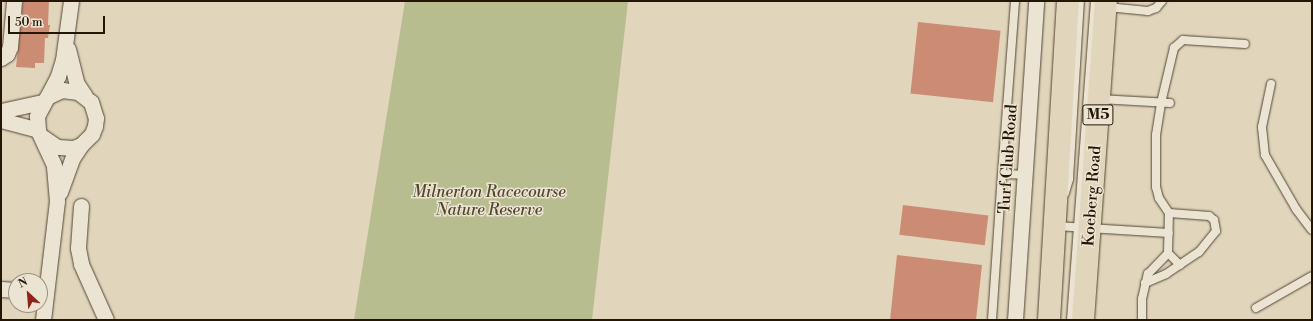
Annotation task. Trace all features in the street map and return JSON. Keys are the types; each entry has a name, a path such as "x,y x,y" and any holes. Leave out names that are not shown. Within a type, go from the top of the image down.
{"main road":[{"name":"M5","path":"1049,320 1068,1"},
{"name":"Koeberg Road","path":"1083,320 1084,228 1099,99 1102,3"}],"street":[{"path":"1,58 7,54 10,47 14,1"},
{"path":"57,201 54,165 41,134 37,116 44,100 58,76 67,44 71,1"},
{"name":"Turf Club Road","path":"1015,320 1036,1"},
{"path":"46,273 57,201 66,173 81,145 92,134 95,122 94,110 77,84 67,44"},
{"path":"1,111 44,100 62,90 74,91 85,96"},
{"path":"1,120 41,134 61,148 81,145"},
{"path":"81,206 78,248 80,258 106,320"}],"lane":[{"path":"992,320 1015,1"},
{"path":"1080,1 1069,179 1055,226 1168,233"},
{"path":"1071,320 1084,228 1102,3 1148,11 1156,8 1162,1"},
{"path":"1180,265 1168,253 1170,213 1159,198 1156,178 1156,135 1160,103 1174,48 1178,42 1193,40 1245,44"},
{"path":"1270,84 1262,126 1265,155 1296,209 1312,230"},
{"path":"1099,99 1170,103"},
{"path":"1002,174 1025,175"},
{"path":"1145,283 1180,265 1199,252 1216,231 1216,226 1209,216 1170,213"},
{"path":"1142,320 1142,299 1145,283 1151,268 1168,253"},
{"path":"1256,308 1312,276"}],"green space":[{"name":"Milnerton Racecourse Nature Reserve","path":"405,1 628,1 592,320 354,320"}],"building":[{"path":"23,1 49,1 48,25 50,25 48,38 45,38 44,63 35,63 35,68 16,67"},
{"path":"918,22 1001,31 993,102 910,94"},
{"path":"903,205 988,215 985,245 899,235"},
{"path":"897,255 982,265 976,320 890,320"}]}
